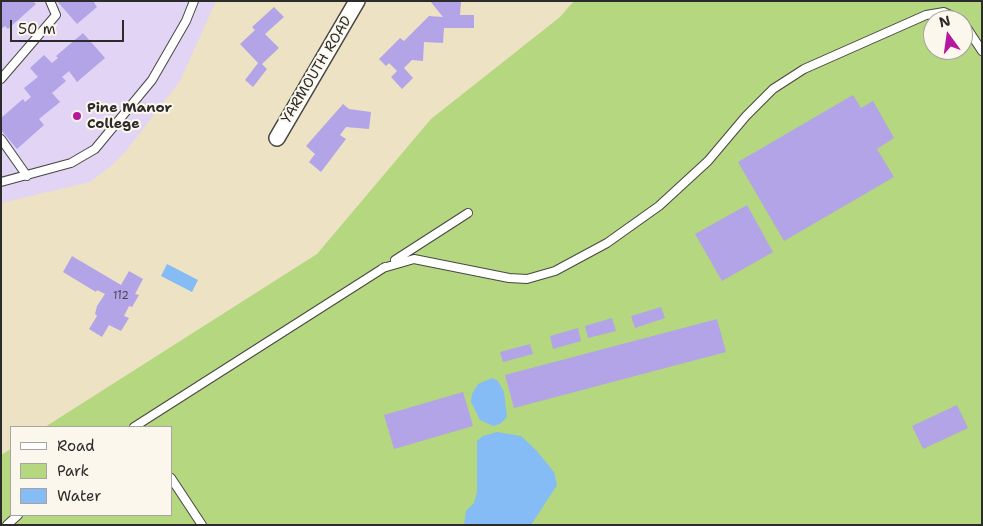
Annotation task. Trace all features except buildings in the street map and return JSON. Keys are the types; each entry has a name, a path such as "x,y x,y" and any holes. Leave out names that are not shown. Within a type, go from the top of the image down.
{"street":[{"name":"YARMOUTH ROAD","path":"276,138 357,1"}],"lane":[{"path":"1,79 56,15 50,1"},
{"path":"1,182 27,176 82,157 109,134 152,80 186,21 194,1"},
{"path":"383,268 414,259 509,278 527,278 555,271 607,243 659,206 708,161 746,116 773,89 804,69 923,16"},
{"path":"973,38 982,51"},
{"path":"1,139 27,176"},
{"path":"138,426 468,213"},
{"path":"172,480 202,525"},
{"path":"7,525 17,516"}],"shaded area":[{"name":"Pine Manor College","path":"1,1 216,1 180,81 126,151 111,166 90,182 1,203"}],"green space":[{"path":"574,1 982,1 982,525 1,525 1,455 10,450 10,516 172,516 172,426 47,426 317,254 431,119 560,17"}],"water":[{"path":"167,264 198,280 192,292 161,276"},
{"path":"492,378 498,381 504,392 507,417 500,424 493,426 480,420 471,402 472,394 478,384"},
{"path":"497,432 521,436 536,450 554,472 557,485 531,525 464,525 466,511 474,503 477,492 477,441 483,436"}],"place":[{"name":"Pine Manor College","path":"77,116"}]}
